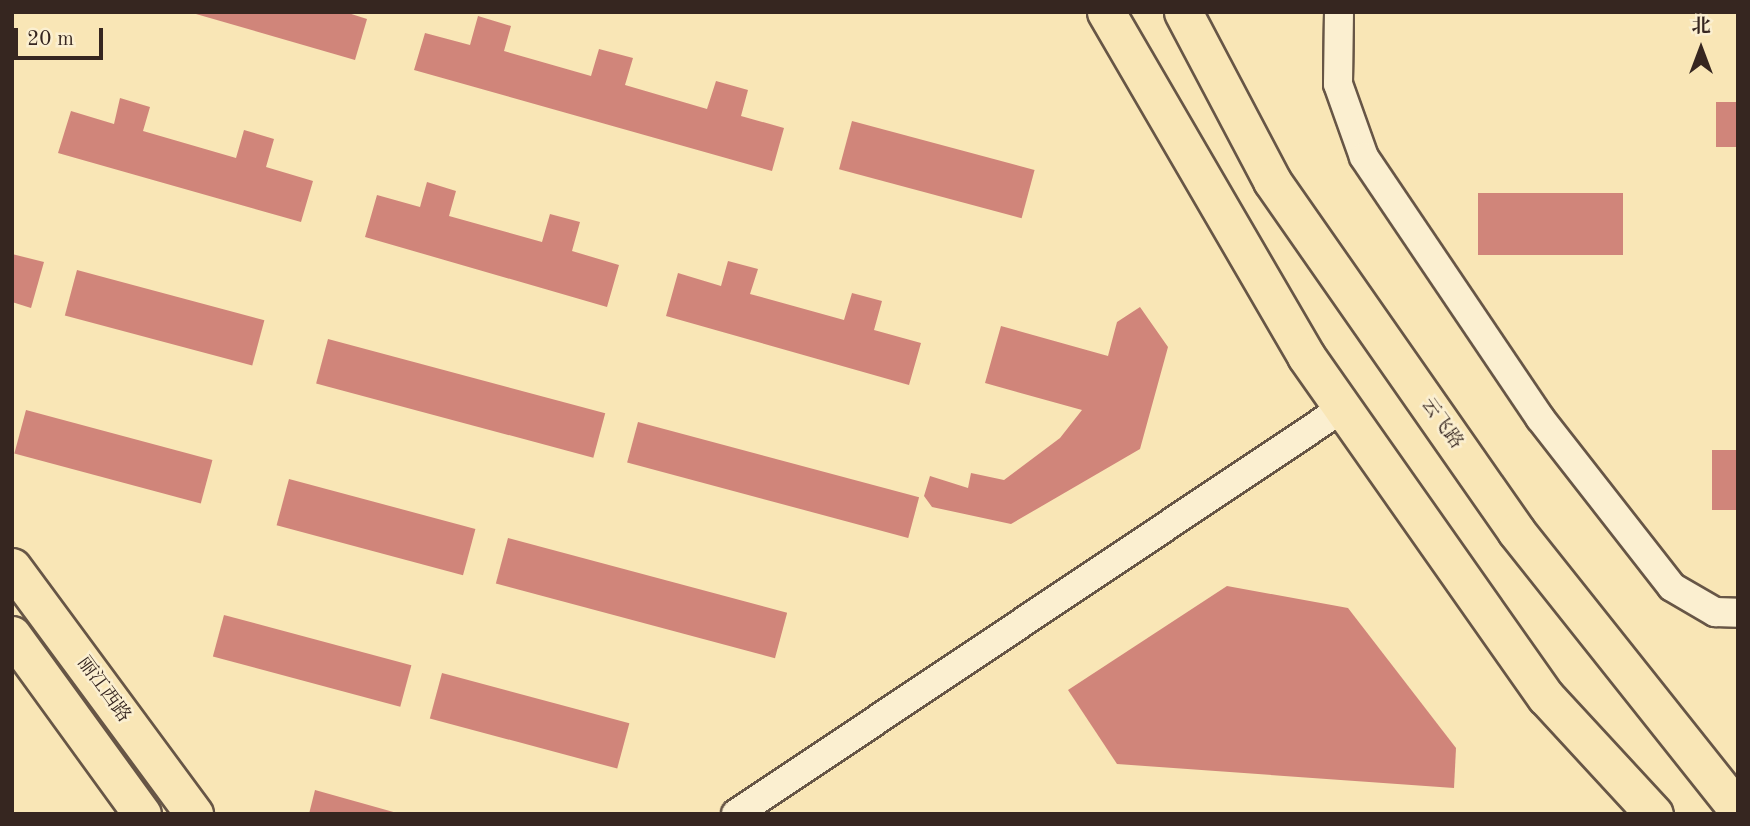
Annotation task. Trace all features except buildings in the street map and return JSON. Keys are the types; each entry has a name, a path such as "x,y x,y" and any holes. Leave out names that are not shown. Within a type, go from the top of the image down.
{"main road":[{"path":"1106,12 1343,408 1546,697 1654,814"},
{"name":"云飞路","path":"1183,12 1280,192 1516,531 1738,810"},
{"name":"丽江西路","path":"12,567 194,814"},
{"path":"12,635 142,814"}],"street":[{"path":"1339,12 1338,85 1364,157 1540,418 1672,587 1715,612 1738,613"},
{"path":"736,814 1343,408"}]}
